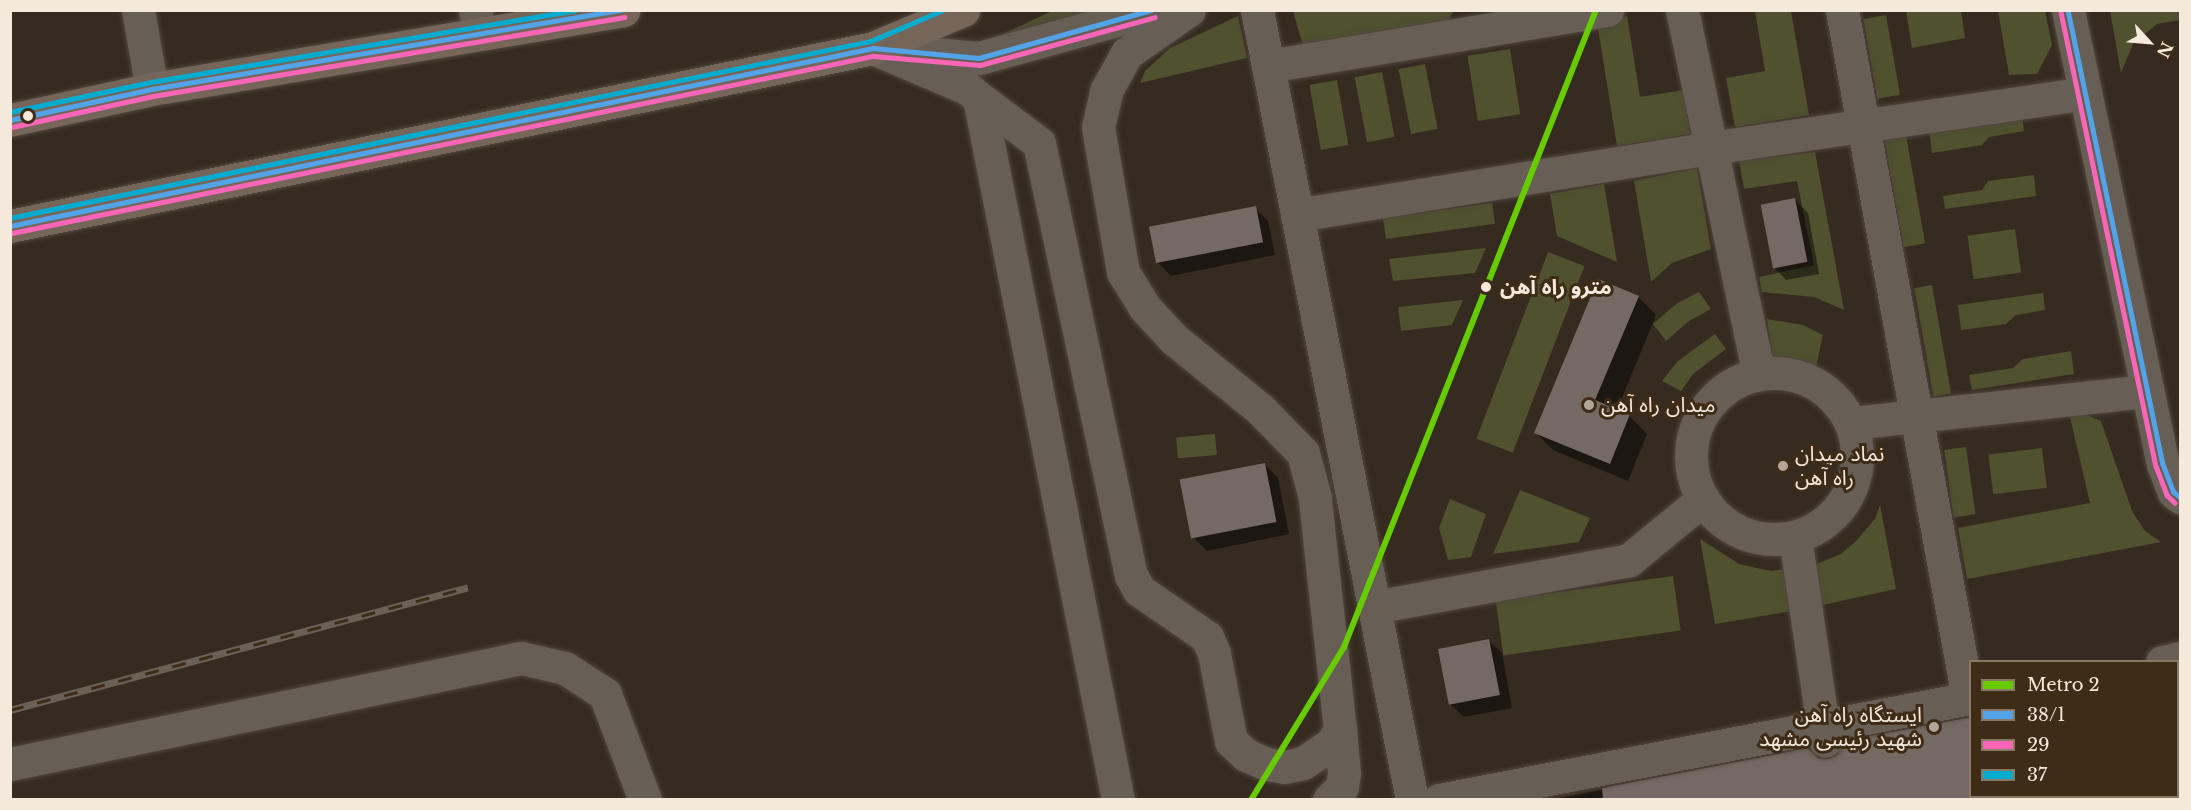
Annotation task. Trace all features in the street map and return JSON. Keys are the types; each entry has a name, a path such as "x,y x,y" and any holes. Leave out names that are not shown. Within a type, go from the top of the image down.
{"main road":[{"path":"10,120 477,22 623,10"},
{"path":"10,226 873,48 963,10"}],"street":[{"path":"138,10 152,89"},
{"path":"873,48 979,58 1153,10"},
{"path":"1189,10 1127,52 1106,91 1098,127 1123,272 1145,308 1174,339 1260,409 1303,453 1315,498 1344,773 1342,787 1329,800"},
{"path":"1257,10 1412,800"},
{"path":"1268,66 1607,10"},
{"path":"1682,10 1759,374"},
{"path":"1439,800 1824,734 1969,698 1842,10"},
{"path":"2068,10 2163,464 2174,492 2181,497"},
{"path":"873,48 966,88 1039,143 1131,575 1139,590 1207,637 1214,653 1231,741 1246,755 1284,767 1303,764 1331,744 1340,730"},
{"path":"1297,215 1710,148 2085,93"},
{"path":"980,98 1118,800"},
{"path":"1786,373 1814,382 1836,399 1851,423 1858,451 1854,479 1841,505 1821,525 1795,537 1768,539 1743,533 1720,519 1703,499 1693,474 1691,448 1699,422 1713,400 1726,389 1759,374 1786,373"},
{"path":"1851,423 2147,391"},
{"path":"1374,607 1629,560 1703,499"},
{"path":"1795,537 1824,734"},
{"path":"10,764 521,658 566,668 605,694 645,800"}],"green space":[{"path":"1052,11 1088,11 997,37"},
{"path":"1293,11 1453,11 1449,21 1303,46"},
{"path":"1755,11 1791,11 1809,115 1735,127 1726,78 1765,71"},
{"path":"1906,11 1961,11 1965,38 1912,48"},
{"path":"1998,11 2045,11 2052,45 2037,74 2009,75"},
{"path":"2110,11 2180,11 2180,20 2157,24 2133,44 2121,73"},
{"path":"1886,15 1900,95 1877,99 1863,19"},
{"path":"1238,16 1247,58 1140,83 1145,71 1170,48"},
{"path":"1627,16 1640,97 1684,90 1690,134 1617,146 1597,22"},
{"path":"1510,49 1520,114 1478,121 1468,56"},
{"path":"1425,64 1438,129 1411,134 1398,69"},
{"path":"1382,72 1395,137 1367,142 1355,77"},
{"path":"1337,80 1348,145 1321,150 1309,85"},
{"path":"2022,115 2024,131 1989,137 1982,145 1932,153 1929,129"},
{"path":"1906,135 1925,243 1903,247 1884,139"},
{"path":"1815,152 1844,310 1814,297 1762,292 1759,277 1814,265 1797,181 1744,189 1739,161"},
{"path":"1697,168 1711,249 1672,263 1651,282 1634,181"},
{"path":"2034,175 2036,196 1945,209 1943,196 1982,190 1988,181"},
{"path":"1604,184 1617,262 1557,236 1550,194"},
{"path":"1492,203 1495,224 1386,239 1383,218"},
{"path":"2015,229 2021,273 1974,279 1967,236"},
{"path":"1486,248 1475,273 1393,281 1389,259"},
{"path":"1548,252 1584,266 1513,453 1476,439"},
{"path":"1932,285 1951,393 1933,396 1914,288"},
{"path":"1699,292 1711,309 1689,321 1666,341 1653,324 1676,304"},
{"path":"2043,293 2045,310 2016,315 2006,324 1961,330 1958,305"},
{"path":"1463,300 1452,325 1401,331 1398,307"},
{"path":"1767,319 1803,325 1823,335 1815,371 1773,362"},
{"path":"1715,334 1726,349 1693,374 1681,391 1662,381 1678,361"},
{"path":"2071,351 2074,374 1972,390 1969,375 2013,368 2023,359"},
{"path":"2069,413 2087,415 2101,421 2132,511 2145,531 2161,542 1967,579 1958,528 2090,503"},
{"path":"1215,434 1217,455 1178,458 1176,437"},
{"path":"1966,447 1975,514 1954,517 1944,450"},
{"path":"2042,448 2047,488 1993,494 1988,455"},
{"path":"1520,490 1590,518 1579,542 1493,554"},
{"path":"1450,499 1486,514 1471,557 1448,560 1439,528"},
{"path":"1880,505 1896,589 1818,606 1814,565 1841,554 1855,542 1875,519"},
{"path":"1700,539 1739,564 1771,571 1786,569 1791,611 1715,624"},
{"path":"1673,576 1681,630 1503,655 1496,601"}],"building":[{"path":"1795,198 1807,262 1773,268 1761,205"},
{"path":"1256,206 1263,242 1156,263 1149,227"},
{"path":"1598,279 1639,296 1595,400 1630,414 1610,464 1534,433"},
{"path":"1265,463 1276,522 1191,538 1180,480"},
{"path":"1489,639 1500,695 1449,705 1438,649"},
{"name":"ایستگاه راه آهن شهید رئیسی مشهد","path":"1969,717 1969,798 1971,800 1603,800 1602,788 1808,748 1818,758 1828,759 1837,755 1843,741"}],"railway":[{"path":"10,710 468,587"}],"metro line":[{"name":"2","path":"1251,800 1344,647 1596,10"}],"transit line":[{"name":"37","path":"10,112 151,82 575,10"},
{"name":"38/1","path":"10,120 152,89 620,10"},
{"name":"37","path":"10,218 871,41 943,10"},
{"name":"38/1","path":"10,226 873,48 979,58 1151,10"},
{"name":"38/1","path":"2068,10 2163,464 2174,492 2180,497"},
{"name":"29","path":"2061,12 2156,466 2167,495 2175,503"},
{"name":"29","path":"12,127 153,96 624,17"},
{"name":"29","path":"12,233 873,56 980,65 1155,17"}],"place":[{"name":"مترو راه آهن","path":"1486,287"},
{"name":"میدان راه آهن","path":"1589,405"},
{"name":"نماد میدان راه آهن","path":"1783,466"},
{"name":"ایستگاه راه آهن شهید رئیسی مشهد","path":"1934,727"}]}
